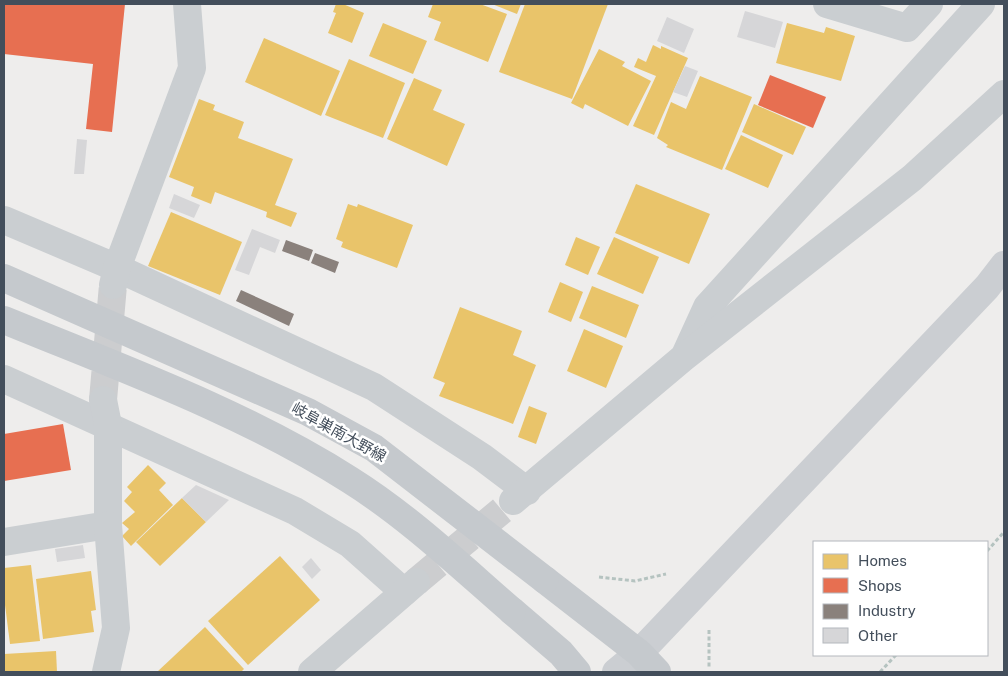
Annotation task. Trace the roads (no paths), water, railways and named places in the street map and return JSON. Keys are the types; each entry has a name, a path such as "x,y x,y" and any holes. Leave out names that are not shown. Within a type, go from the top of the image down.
{"main road":[{"name":"岐阜巣南大野線","path":"4,278 308,412 374,448 639,653 657,672"},
{"path":"4,320 189,397 298,449 352,481 404,518 561,653 577,672"}],"street":[{"path":"115,277 192,68 187,4"},
{"path":"827,4 907,28 929,4"},
{"path":"683,358 707,307 981,4"},
{"path":"4,220 115,277 374,387 482,457 520,496 683,358 912,178 1004,94"},
{"path":"616,672 639,653 980,294 1004,265"},
{"path":"4,379 106,412 295,511 350,544 410,587 312,672"},
{"path":"106,412 108,525 116,628 106,672"},
{"path":"4,542 108,525"}],"tunnel":[{"path":"103,400 113,285"},
{"path":"416,582 513,501"}]}
